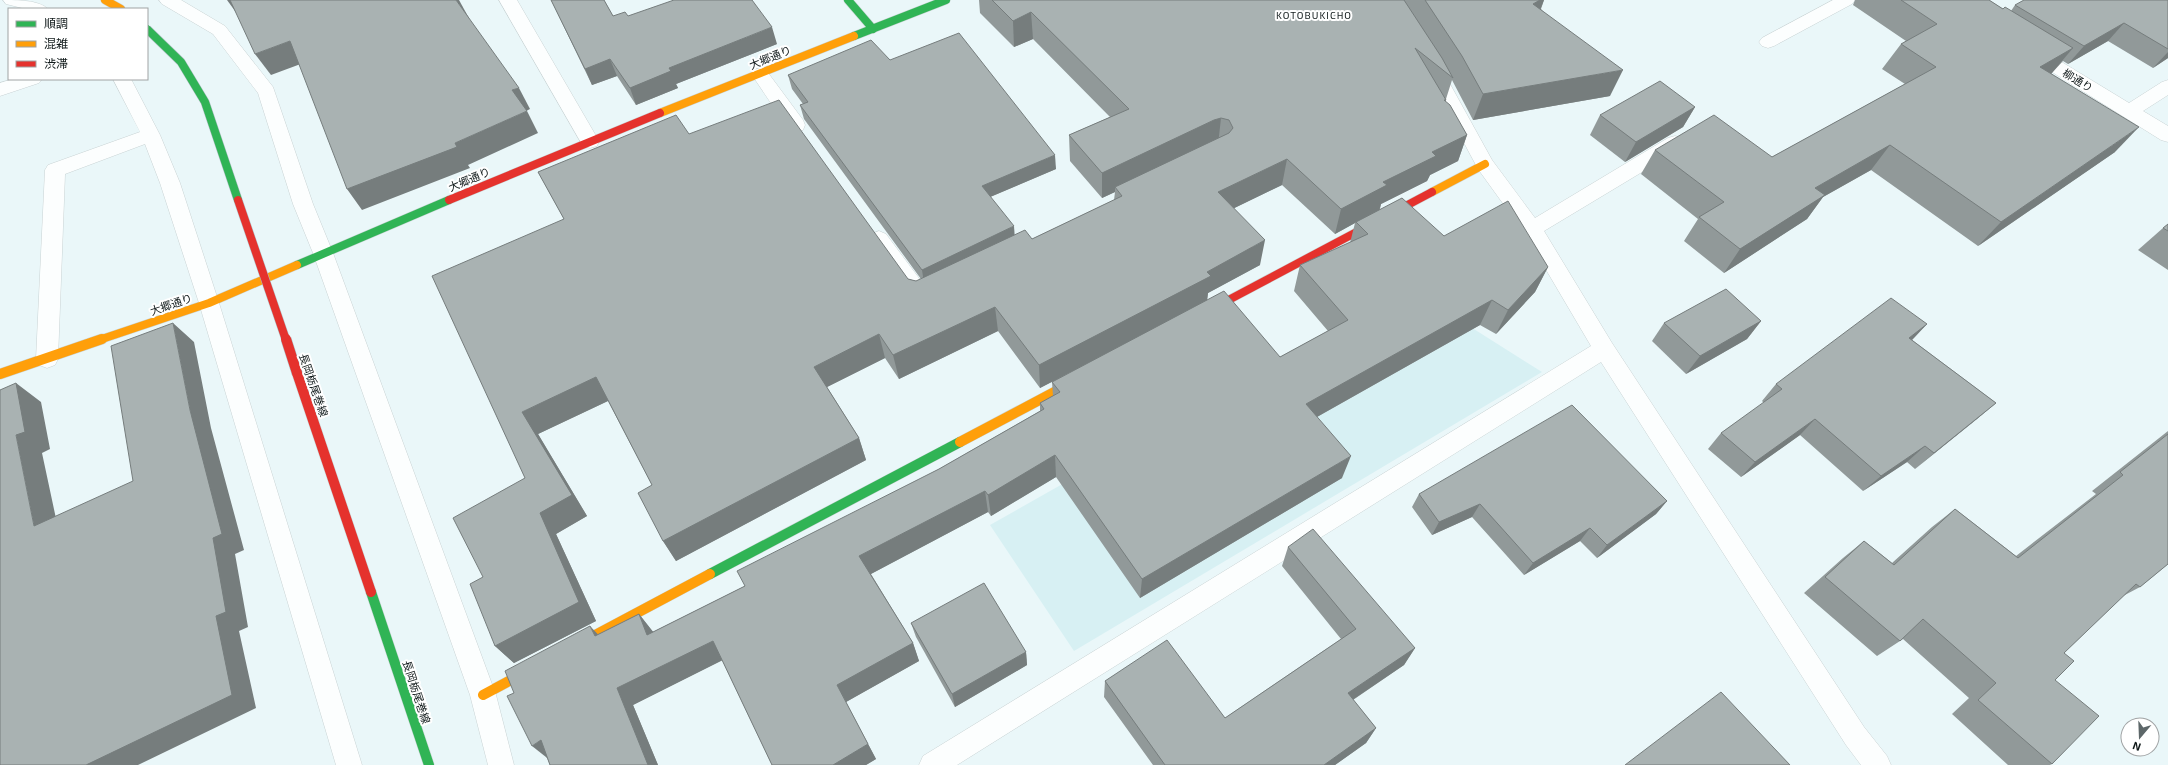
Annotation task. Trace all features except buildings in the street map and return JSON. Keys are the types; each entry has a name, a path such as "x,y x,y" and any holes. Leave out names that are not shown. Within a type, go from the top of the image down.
{"street":[{"path":"12,0 26,2 37,8"},
{"path":"105,0 119,8"},
{"path":"168,0 219,30 267,91 303,204 323,253 483,695 501,765"},
{"path":"508,0 590,142"},
{"path":"848,0 873,29"},
{"name":"大郷通り","path":"0,374 209,303 323,253 590,142 946,0"},
{"path":"1768,42 1846,0"},
{"name":"長岡栃尾巻線","path":"148,30 181,62 205,102 298,372 428,765"},
{"name":"柳通り","path":"2015,41 2168,135"},
{"path":"1422,51 1443,83 1485,164 1532,230 1604,349 1855,736 1878,765"},
{"path":"760,74 806,137"},
{"path":"0,90 30,80"},
{"path":"122,80 150,135 170,183 209,303 349,765"},
{"path":"2130,112 2168,86"},
{"path":"1532,230 1690,134"},
{"path":"47,359 55,170 150,135"},
{"path":"1196,317 1485,164"},
{"path":"870,226 920,296 941,286"},
{"path":"932,765 1604,349"},
{"path":"561,654 1090,373"},
{"path":"483,695 547,661"}],"shaded area":[{"path":"1409,288 1542,372 1074,651 990,525"}],"traffic: fast":[{"path":"848,0 873,29"},
{"path":"854,36 946,0"},
{"path":"148,30 181,62 205,102 238,200"},
{"path":"297,265 449,200"},
{"path":"710,574 960,442"},
{"path":"371,592 429,765"}],"traffic: slow":[{"path":"105,0 119,8"},
{"path":"660,113 854,36"},
{"path":"1432,192 1485,164"},
{"path":"0,374 209,303 297,265"},
{"path":"960,442 1079,379"},
{"path":"571,648 710,574"},
{"path":"483,695 535,667"}],"traffic: jam":[{"path":"449,200 660,113"},
{"path":"1204,313 1432,192"},
{"path":"238,200 297,373"},
{"path":"297,373 371,592"}],"district":[{"name":"KOTOBUKICHO","path":"1314,15"}]}
